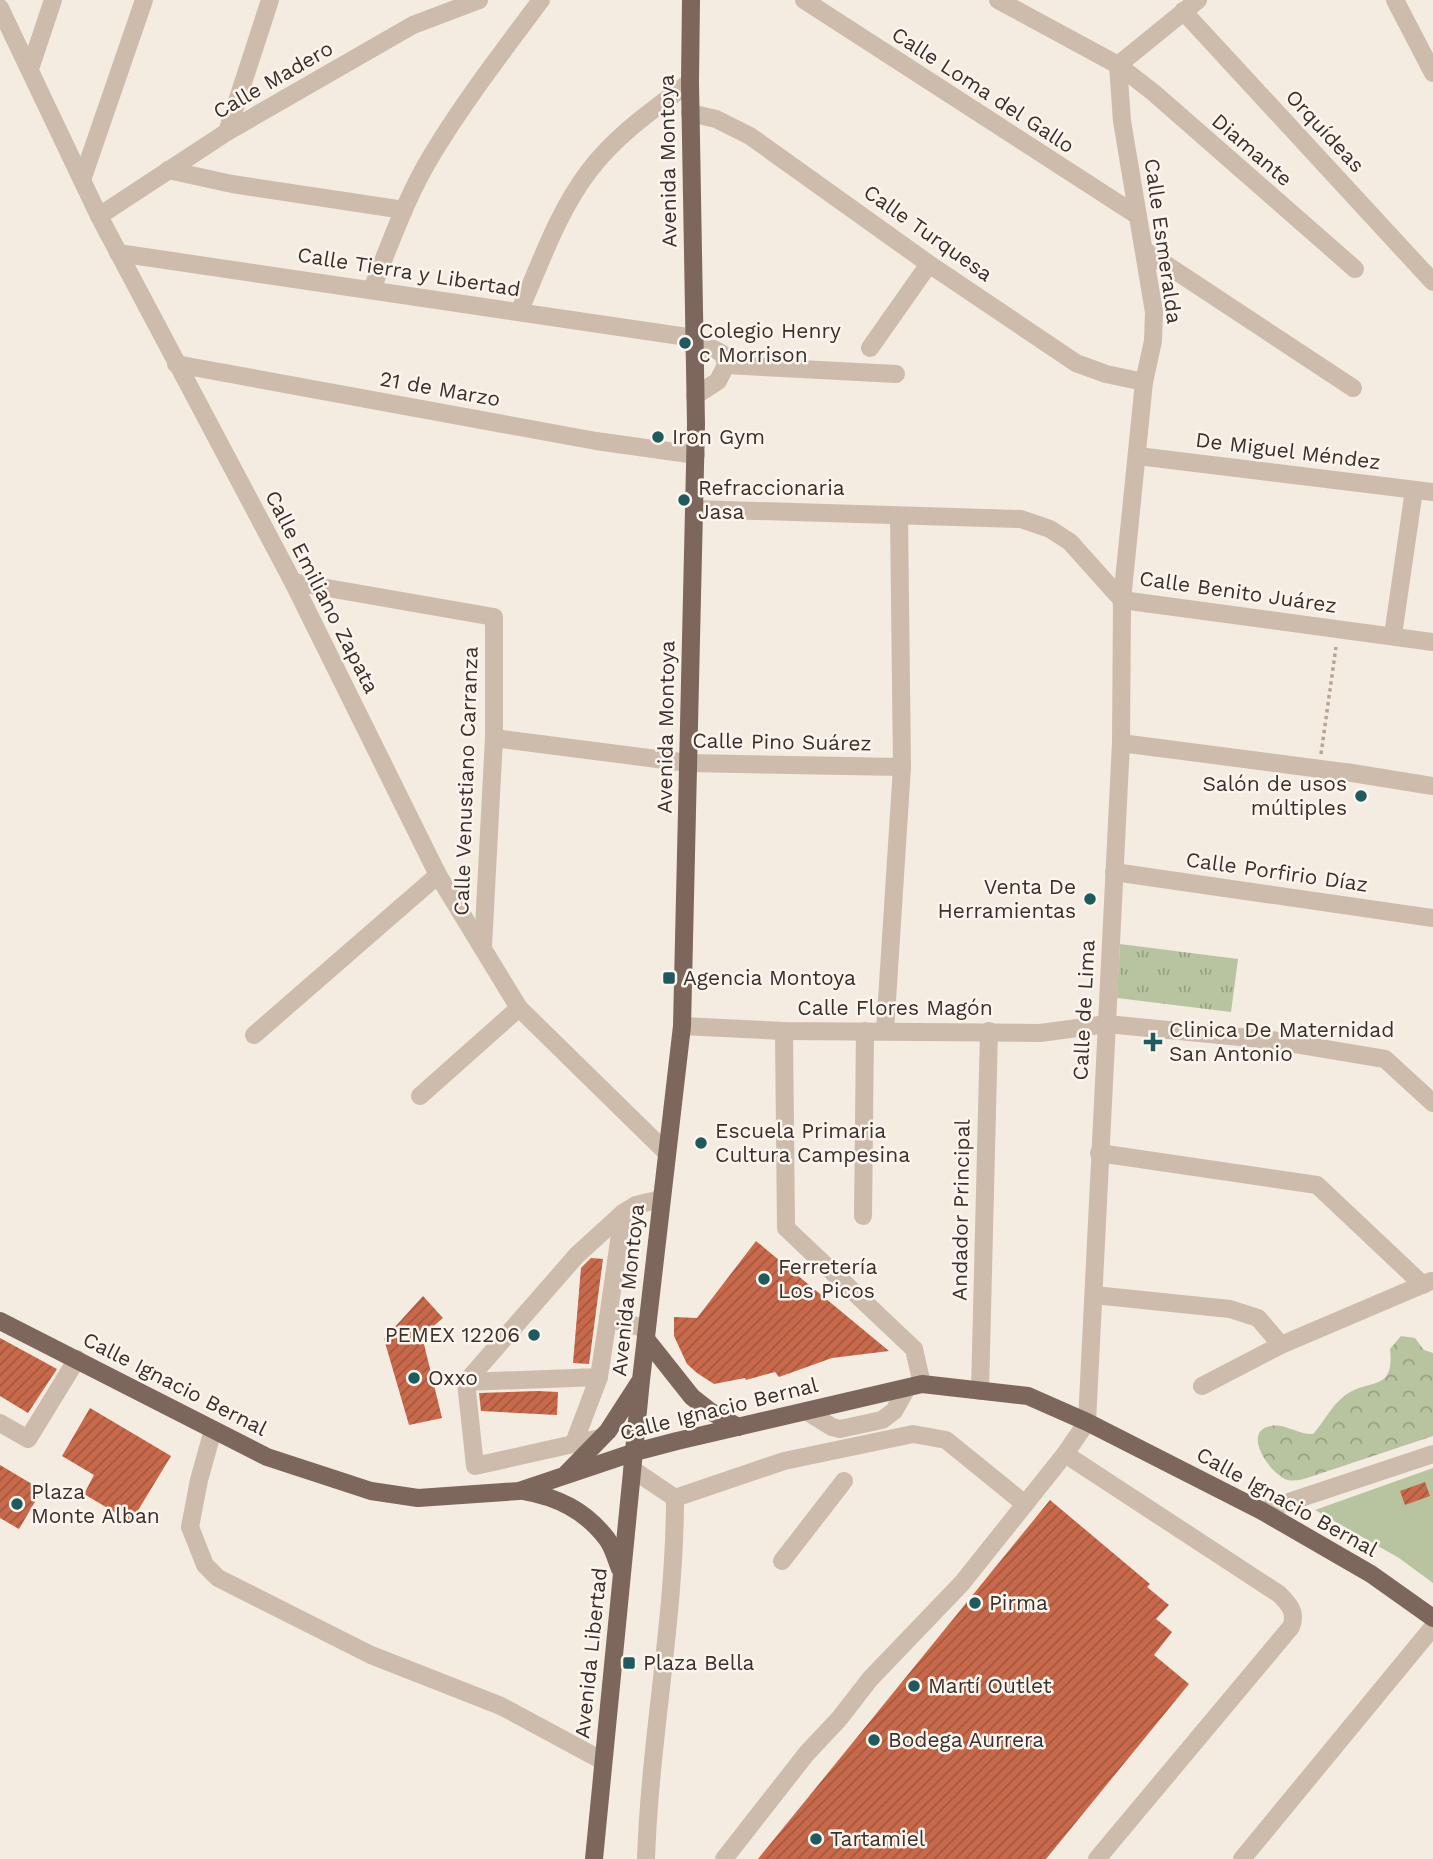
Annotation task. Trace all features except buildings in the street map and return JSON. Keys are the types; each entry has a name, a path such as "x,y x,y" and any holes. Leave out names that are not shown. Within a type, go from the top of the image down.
{"main road":[{"name":"Avenida Montoya","path":"633,1461 682,1026 696,455 690,113 691,0"},
{"name":"Calle Ignacio Bernal","path":"0,1321 267,1457 371,1492 418,1498 519,1490 566,1475 633,1461 738,1427 914,1386 1028,1396 1087,1422 1262,1511 1371,1574 1433,1618"},
{"path":"646,1334 692,1397 738,1427"},
{"path":"566,1475 600,1438 641,1380"},
{"name":"Avenida Libertad","path":"594,1859 633,1461"},
{"path":"519,1490 549,1496 582,1513 608,1540 621,1572"}],"street":[{"path":"30,69 53,0"},
{"path":"82,180 144,0"},
{"path":"228,132 270,0"},
{"name":"Calle Madero","path":"99,216 228,132 413,25 479,0"},
{"path":"372,289 404,210 432,155 541,0"},
{"name":"Calle Loma del Gallo","path":"804,0 1138,216"},
{"path":"998,0 1118,65 1190,6"},
{"path":"1395,0 1433,73"},
{"name":"Orquídeas","path":"1190,6 1433,282"},
{"name":"Calle Emiliano Zapata","path":"0,8 99,216 293,582 438,875 519,1008 667,1153"},
{"name":"Calle Esmeralda","path":"1118,65 1122,121 1154,312 1153,341 1144,382 1122,600"},
{"name":"Diamante","path":"1118,65 1154,93 1355,270"},
{"path":"519,312 566,205 589,171 634,124 690,82"},
{"name":"Calle Turquesa","path":"690,113 716,119 750,136 929,264 1076,363 1106,374 1144,382"},
{"path":"168,170 232,184 404,210"},
{"path":"1144,250 1353,388"},
{"name":"Calle Tierra y Libertad","path":"118,253 519,312 694,344 723,354 726,365"},
{"path":"870,348 929,264"},
{"name":"21 de Marzo","path":"176,364 596,442 696,455"},
{"path":"695,396 718,381 726,365 896,374"},
{"name":"De Miguel Méndez","path":"1138,456 1433,492"},
{"path":"1392,635 1414,490"},
{"name":"Calle Benito Juárez","path":"694,509 1021,519 1050,529 1070,542 1122,600 1433,642"},
{"path":"886,1031 902,767 899,516"},
{"name":"Calle Venustiano Carranza","path":"293,582 494,617 494,738 483,946"},
{"name":"Calle de Lima","path":"1087,1422 1121,743 1122,600"},
{"name":"Calle Pino Suárez","path":"494,738 688,762 902,767"},
{"path":"1121,743 1433,786"},
{"name":"Calle Porfirio Díaz","path":"1114,872 1433,918"},
{"path":"254,1035 438,875"},
{"path":"420,1096 519,1008"},
{"name":"Calle Flores Magón","path":"682,1026 783,1031 1040,1033 1107,1024 1271,1040 1385,1059 1433,1103"},
{"path":"783,1031 786,1228 914,1349 914,1386 894,1411 882,1420 841,1429 832,1427 806,1411"},
{"path":"863,1216 864,1031"},
{"name":"Andador Principal","path":"979,1391 989,1031"},
{"path":"1099,1153 1317,1185 1428,1283 1281,1345 1202,1387"},
{"path":"479,1493 466,1382 577,1255 623,1213 636,1205 661,1199"},
{"path":"574,1443 599,1377 623,1213"},
{"path":"1094,1295 1230,1309 1258,1318 1281,1345"},
{"path":"608,1318 646,1334"},
{"path":"0,1423 28,1439 77,1359"},
{"path":"466,1382 599,1377"},
{"path":"724,1859 807,1753 839,1719 870,1679 962,1583 1065,1454 1087,1422"},
{"path":"213,1430 190,1527 205,1565 218,1578 372,1655 501,1706 603,1761"},
{"path":"674,1498 784,1461 913,1434 946,1440 1025,1504"},
{"path":"475,1466 600,1438"},
{"path":"1065,1454 1279,1594 1292,1607 1294,1619 1291,1627 1246,1682 1097,1859"},
{"path":"1262,1511 1433,1454"},
{"path":"633,1461 674,1498 671,1588 647,1816 646,1859"},
{"path":"782,1561 844,1481"},
{"path":"1242,1859 1433,1627"}],"path":[{"path":"1319,770 1339,629"}],"green space":[{"path":"1120,944 1238,959 1231,1012 1117,998"},
{"path":"1401,1336 1415,1338 1424,1350 1433,1353 1433,1436 1304,1479 1290,1480 1279,1475 1261,1452 1258,1435 1262,1429 1276,1426 1313,1434 1334,1406 1351,1391 1384,1379 1390,1363 1390,1349"},
{"path":"1433,1468 1433,1583 1399,1558 1315,1510"}],"place":[{"name":"Colegio Henry c Morrison","path":"685,343"},
{"name":"Iron Gym","path":"658,437"},
{"name":"Refraccionaria Jasa","path":"684,500"},
{"name":"Salón de usos múltiples","path":"1361,796"},
{"name":"Venta De Herramientas","path":"1090,899"},
{"name":"Agencia Montoya","path":"669,978"},
{"name":"Clinica De Maternidad San Antonio","path":"1153,1042"},
{"name":"Escuela Primaria Cultura Campesina","path":"701,1143"},
{"name":"Ferretería Los Picos","path":"764,1279"},
{"name":"PEMEX 12206","path":"534,1335"},
{"name":"Oxxo","path":"414,1378"},
{"name":"Plaza Monte Alban","path":"17,1504"},
{"name":"Pirma","path":"975,1603"},
{"name":"Plaza Bella","path":"629,1663"},
{"name":"Martí Outlet","path":"914,1686"},
{"name":"Bodega Aurrera","path":"874,1740"},
{"name":"Tartamiel","path":"816,1839"}]}
